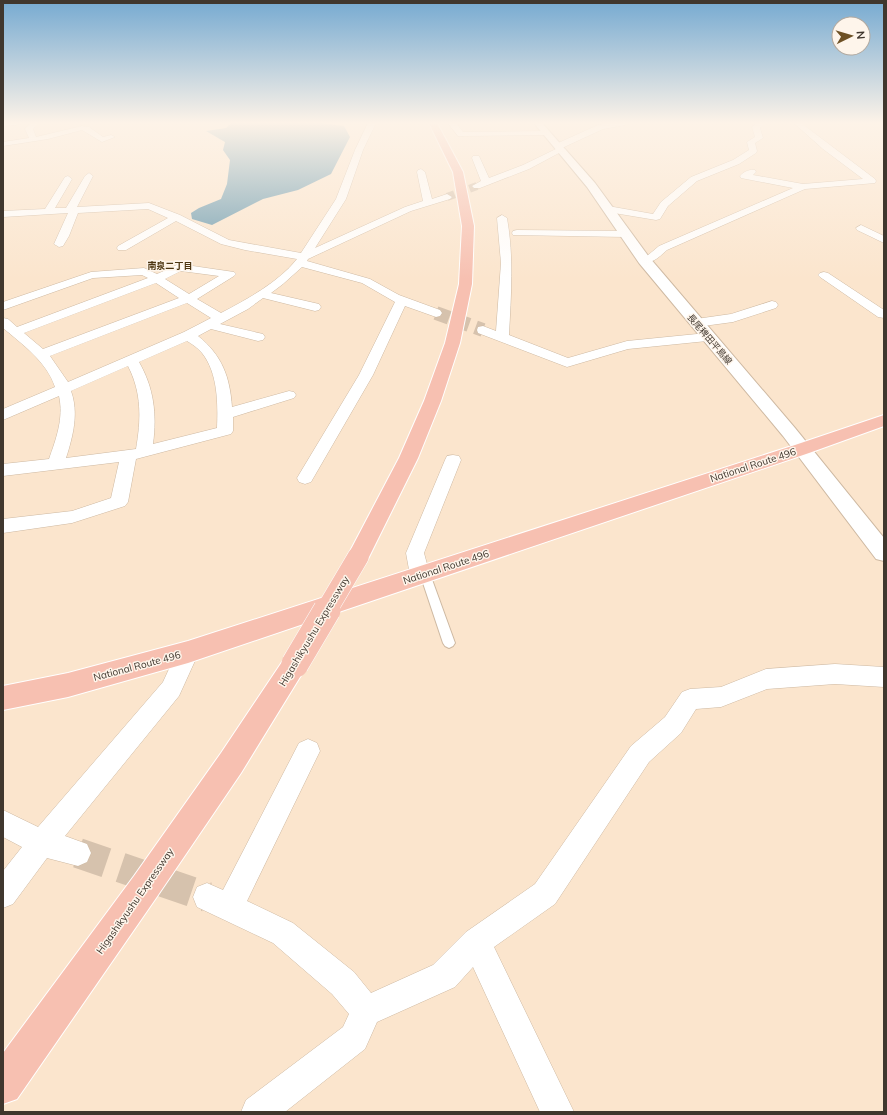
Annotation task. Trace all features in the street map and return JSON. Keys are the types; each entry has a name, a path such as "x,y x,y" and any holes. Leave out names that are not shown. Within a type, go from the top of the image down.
{"highway":[{"name":"Higashikyushu Expressway","path":"3,1085 150,881 231,763 295,664 358,557 398,480 428,411 450,351 462,303 469,242 465,196 460,175"},
{"name":"National Route 496","path":"3,698 68,685 188,652 802,449 884,420"}],"main road":[{"name":"長尾稗田平島線","path":"582,175 644,260 739,372 884,553"}],"street":[{"path":"302,260 341,199 350,175"},
{"path":"422,175 428,203"},
{"path":"479,175 481,184 505,175"},
{"path":"608,209 656,217 664,204 694,179 704,175"},
{"path":"746,175 744,176 803,187"},
{"path":"864,175 872,181"},
{"path":"59,244 65,236 72,210 88,176"},
{"path":"48,212 68,179"},
{"path":"644,260 650,259 663,248 803,187 825,184 884,181"},
{"path":"58,194 80,192"},
{"path":"3,415 189,336 244,306 302,260 408,209 447,197"},
{"path":"3,214 143,205 148,206 176,217 225,242 302,260 366,281 402,300 436,313"},
{"path":"122,248 176,217"},
{"path":"502,218 506,238 507,266 502,338"},
{"path":"862,228 884,240"},
{"path":"516,233 626,234"},
{"path":"15,332 157,279 179,267 230,274 194,296 41,355"},
{"path":"3,306 91,275 144,271 187,298 216,322 258,337"},
{"path":"824,275 884,314"},
{"path":"261,294 315,308"},
{"path":"305,478 366,375 402,300"},
{"path":"483,330 568,363 627,345 702,330 772,305"},
{"path":"3,322 41,355 52,368 64,388 68,424 64,443 56,463"},
{"path":"3,470 136,454 225,431 226,404 217,370 208,352 189,336"},
{"path":"3,526 72,518 119,502 136,454 148,430 144,386 140,375 131,360"},
{"path":"226,414 289,395"},
{"path":"423,574 415,553 453,460"},
{"path":"3,894 42,842 171,689 188,652"},
{"path":"258,1112 354,1038 366,1011 444,976 476,942 546,894 640,754 673,725 690,699 721,697 766,679 835,674 884,677"},
{"path":"308,751 218,902 283,933 342,982 366,1011"},
{"path":"3,823 42,842 78,853"},
{"path":"476,942 557,1112"}],"lane":[{"path":"423,574 449,643"}],"water":[{"path":"228,175 329,175 298,190 263,199 212,225 192,219 191,213 221,199 227,184"}],"tunnel":[{"path":"447,197 477,186"},
{"path":"436,313 483,330"},
{"path":"78,853 207,897"}],"district":[{"name":"南泉二丁目","path":"170,265"}]}
